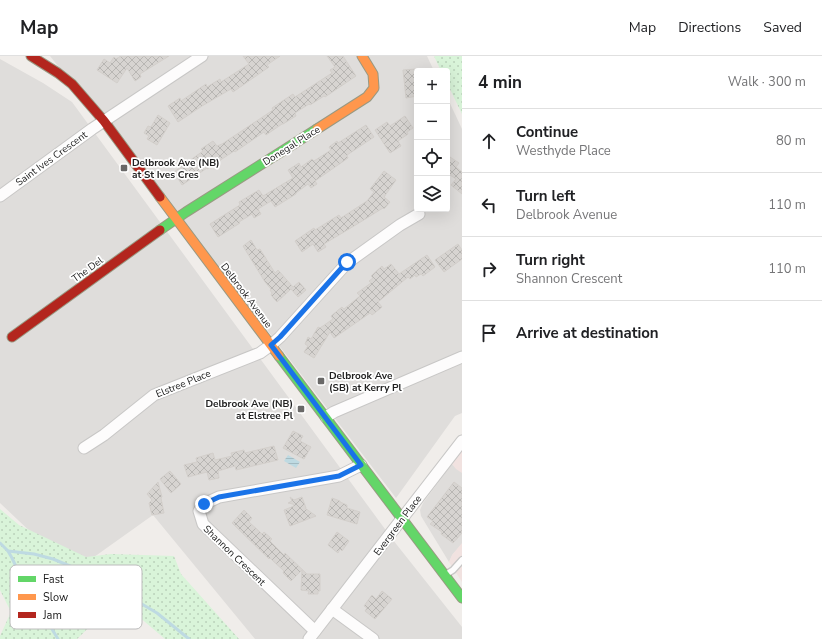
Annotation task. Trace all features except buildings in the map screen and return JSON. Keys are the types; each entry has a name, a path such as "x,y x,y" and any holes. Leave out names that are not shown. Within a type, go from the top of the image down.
{"street":[{"name":"Delbrook Avenue","path":"31,56 72,84 104,121 176,219 462,598"},
{"path":"104,121 202,56"},
{"name":"Donegal Place","path":"176,219 367,98 374,88 373,74 362,56"},
{"name":"Saint Ives Crescent","path":"0,196 92,128 104,121"},
{"name":"Elstree Place","path":"84,448 104,435 154,395 260,352 271,345 280,337 347,262 400,225 419,214"},
{"name":"The Del","path":"12,337 176,219"},
{"path":"326,417 334,412 462,357"},
{"name":"Evergreen Place","path":"312,635 462,441"},
{"name":"Shannon Crescent","path":"312,635 202,524 199,511 204,504 219,497 339,476 361,465"},
{"path":"332,609 373,639"}],"lane":[{"path":"445,576 462,560"}],"shaded area":[{"path":"50,56 427,56 433,68 414,68 414,212 450,212 450,103 462,129 462,413 455,416 396,498 264,326"},
{"path":"0,59 43,83 72,102 393,540 462,627 462,639 255,639 153,515 83,565 66,565 0,503"},
{"path":"462,447 462,473 452,464"},
{"path":"452,464 462,472 462,544 453,554 449,562 421,516 420,510 423,503"},
{"path":"462,543 462,582 449,562 452,555"}],"green space":[{"path":"434,56 462,56 462,114 450,89 450,68 440,68"},
{"path":"0,509 19,525 86,557 111,554 174,556 181,574 239,639 165,639 142,619 142,565 10,565 10,610 0,590"},
{"path":"10,614 10,629 87,629 77,639 0,639"}],"water":[{"path":"288,455 300,462 296,468 284,461"}],"waterway":[{"path":"0,543 8,551 15,565"},
{"path":"8,551 34,554 67,565"},
{"path":"142,604 157,613 189,639"},
{"path":"52,629 58,639"}],"traffic: fast":[{"path":"160,230 317,129"},
{"path":"279,356 462,598"}],"traffic: slow":[{"path":"317,129 367,97 374,88 373,74 362,56"},
{"path":"160,197 279,356"}],"traffic: jam":[{"path":"31,56 72,84 104,121 160,197"},
{"path":"12,337 160,230"}],"place":[{"name":"Delbrook Ave (NB) at St Ives Cres","path":"124,168"},
{"name":"Delbrook Ave (SB) at Kerry Pl","path":"321,381"},
{"name":"Delbrook Ave (NB) at Elstree Pl","path":"301,409"}],"route":[{"path":"204,504 219,497 339,476 361,465 271,345 280,337 347,262"}]}
